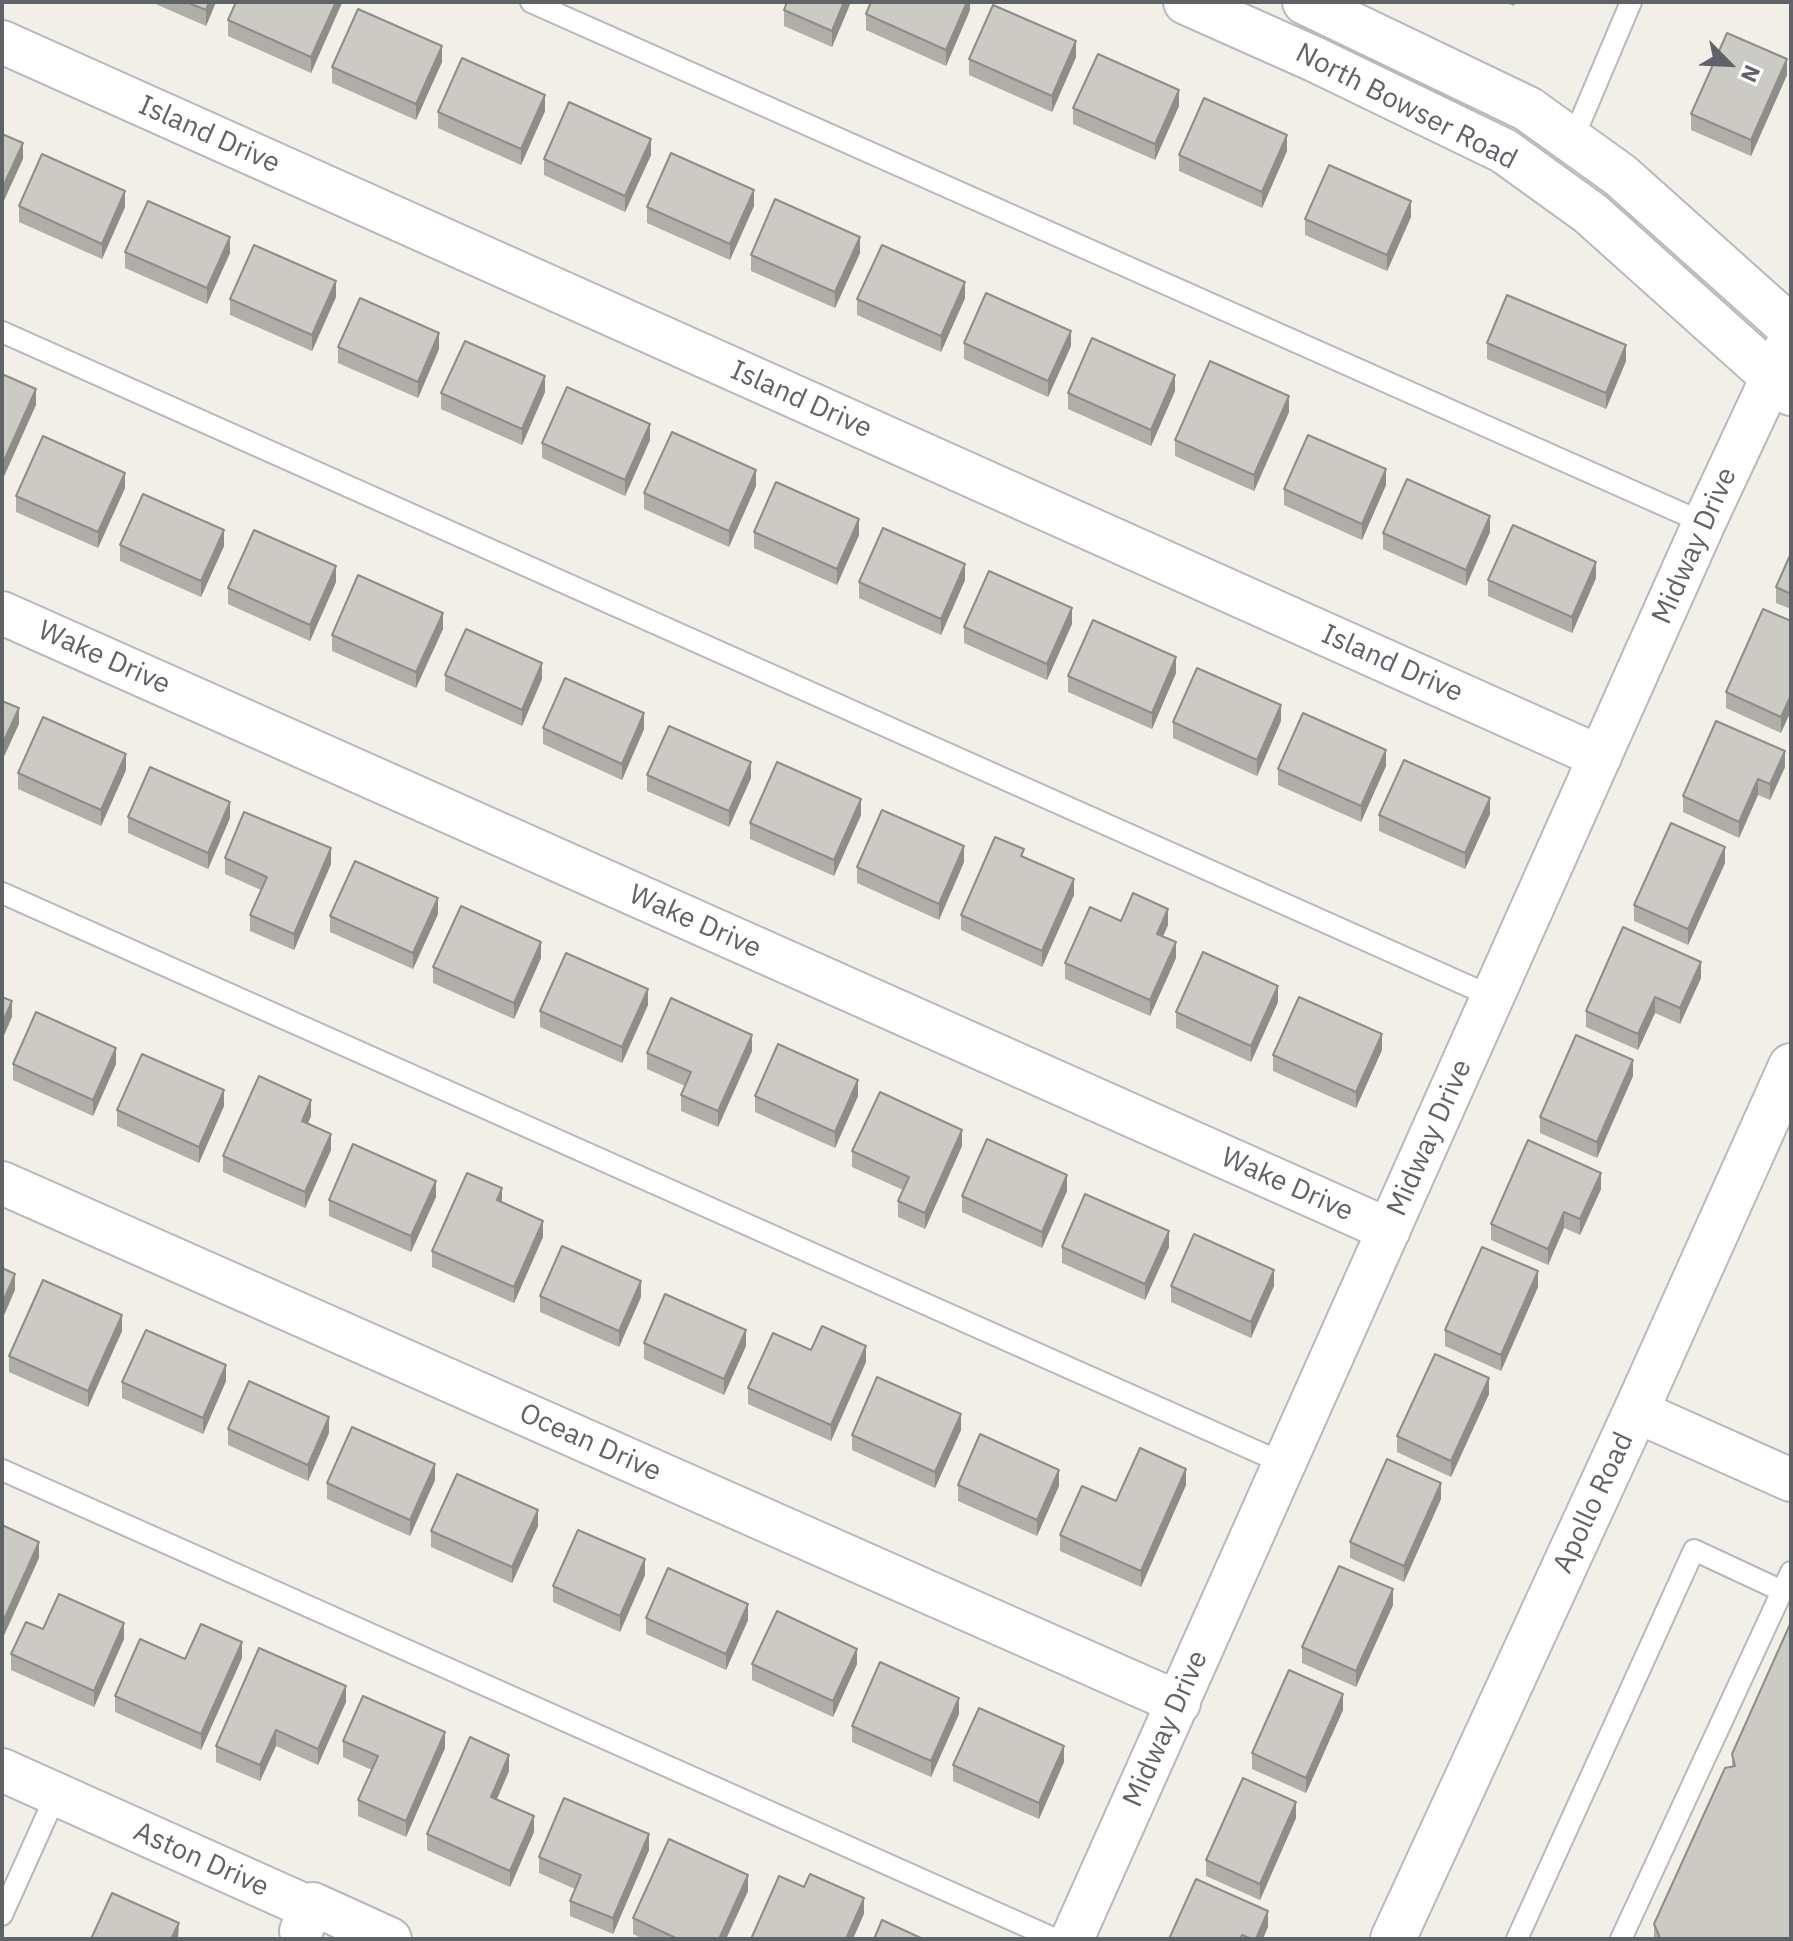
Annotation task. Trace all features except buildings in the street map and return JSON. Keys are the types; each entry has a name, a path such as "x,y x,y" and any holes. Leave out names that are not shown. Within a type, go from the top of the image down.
{"street":[{"name":"North Bowser Road","path":"1186,2 1314,59 1504,151 1590,213 1782,386"},
{"name":"North Bowser Road","path":"1327,6 1528,109 1620,175 1791,328"},
{"path":"1314,59 1327,6"},
{"name":"Island Drive","path":"2,42 1600,757"},
{"name":"Midway Drive","path":"1072,1939 1704,523 1782,386 1791,337"},
{"name":"Wake Drive","path":"2,613 1389,1230"},
{"name":"Apollo Road","path":"1393,1939 1791,1066"},
{"name":"Ocean Drive","path":"2,1183 1179,1703"},
{"path":"1636,1411 1791,1480"},
{"name":"Aston Drive","path":"2,1770 301,1904 302,1927"},
{"name":"Aston Drive","path":"302,1927 313,1904 390,1939"}],"lane":[{"path":"531,2 1704,523"},
{"path":"1572,141 1631,2"},
{"path":"2,332 1493,997"},
{"path":"2,893 1285,1464"},
{"path":"2,1470 1055,1939"},
{"path":"1517,1939 1694,1550 1782,1591"},
{"path":"1621,1939 1791,1572"},
{"path":"2,1915 56,1795"}]}
